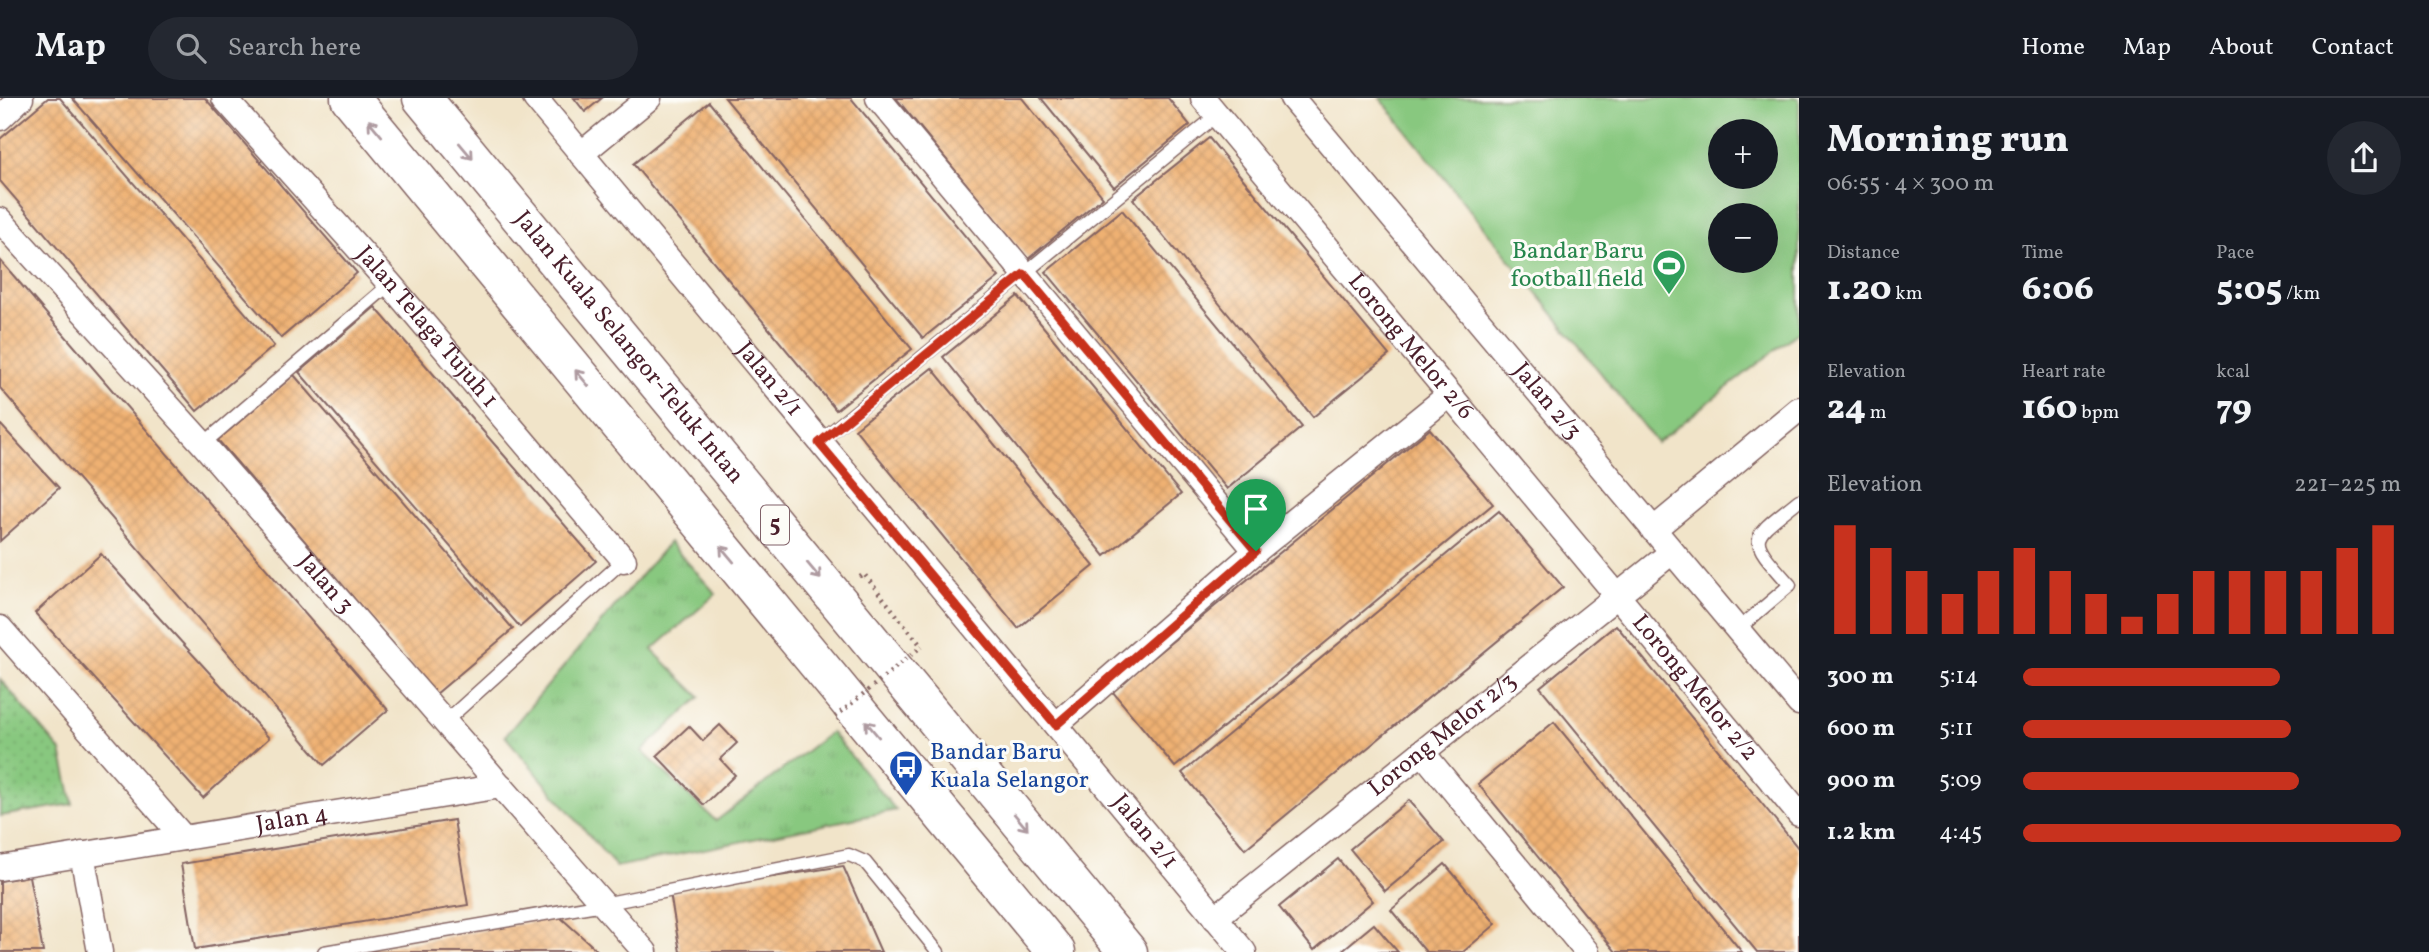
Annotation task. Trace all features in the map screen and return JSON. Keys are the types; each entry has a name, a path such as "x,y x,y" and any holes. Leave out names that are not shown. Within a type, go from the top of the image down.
{"highway":[{"name":"5","path":"350,98 1051,951"},
{"name":"Jalan Kuala Selangor-Teluk Intan","path":"422,98 1128,952"}],"street":[{"path":"0,118 22,98"},
{"name":"Jalan Telaga Tujuh 1","path":"224,98 390,284 624,560"},
{"name":"Jalan 2/1","path":"535,98 1244,952"},
{"path":"581,154 649,98"},
{"path":"878,98 1256,551"},
{"name":"Jalan 2/3","path":"1292,98 1799,704"},
{"name":"Lorong Melor 2/6","path":"1210,106 1616,597"},
{"name":"Jalan 3","path":"0,220 202,444 645,952"},
{"path":"1056,725 1256,551 1449,395"},
{"path":"1653,530 1799,409"},
{"name":"Lorong Melor 2/3","path":"1215,918 1672,552"},
{"name":"Lorong Melor 2/2","path":"1616,597 1799,814"},
{"path":"0,628 184,838"},
{"path":"1422,752 1587,952"},
{"name":"Jalan 4","path":"0,868 501,786"},
{"path":"82,854 100,952"}],"lane":[{"path":"819,443 1024,274 1210,106"},
{"path":"202,444 390,284"},
{"path":"1799,500 1763,528 1758,536 1761,552 1799,595"},
{"path":"445,722 624,560"},
{"path":"1737,630 1790,584"},
{"path":"324,952 603,904 849,855 865,862 938,952"}],"path":[{"path":"835,716 922,646 864,574"}],"green space":[{"name":"Bandar Baru football field","path":"1380,98 1799,98 1799,331 1657,443"},
{"path":"669,542 716,594 652,650 700,697 642,751 716,821 831,732 896,810 616,867 505,736"},
{"path":"0,679 61,751 73,804 0,816"}],"building":[{"path":"48,98 60,98 274,346 197,411 0,181 0,139"},
{"path":"72,98 205,98 357,273 281,338"},
{"path":"574,98 602,98 585,112"},
{"path":"725,98 851,98 999,277 923,338"},
{"path":"896,98 1022,98 1103,197 1028,259"},
{"path":"1041,98 1168,98 1190,125 1114,187"},
{"path":"709,102 912,349 836,410 633,164"},
{"path":"1209,138 1389,355 1313,417 1133,199"},
{"path":"1122,210 1302,427 1227,489 1046,272"},
{"path":"0,260 388,710 324,765 0,388"},
{"path":"1018,296 1181,494 1105,556 943,357"},
{"path":"375,307 596,561 520,627 299,372"},
{"path":"932,368 1094,566 1018,628 855,429"},
{"path":"294,375 513,629 436,694 218,440"},
{"path":"0,424 59,488 0,541"},
{"path":"1430,429 1493,504 1175,767 1112,691"},
{"path":"1499,511 1563,587 1245,849 1182,773"},
{"path":"101,554 269,738 203,798 35,613"},
{"path":"1616,625 1799,849 1799,952 1757,952 1540,687"},
{"path":"1554,722 1742,952 1616,952 1478,784"},
{"path":"720,725 737,743 720,759 735,775 704,805 657,756 689,726 703,741"},
{"path":"1409,800 1444,842 1385,891 1350,849"},
{"path":"454,820 468,905 195,949 181,864"},
{"path":"1338,859 1373,901 1314,950 1279,907"},
{"path":"1445,864 1496,924 1463,952 1426,952 1391,910"},
{"path":"843,866 881,952 680,952 670,893"},
{"path":"29,876 43,952 0,952 0,881"},
{"path":"560,917 599,952 356,952"},
{"path":"1374,924 1398,952 1340,952"}],"place":[{"name":"Bandar Baru football field","path":"1669,296"},
{"name":"Bandar Baru Kuala Selangor","path":"906,797"}],"route":[{"path":"1024,274 1256,551 1056,725 819,443 1024,274"}]}
